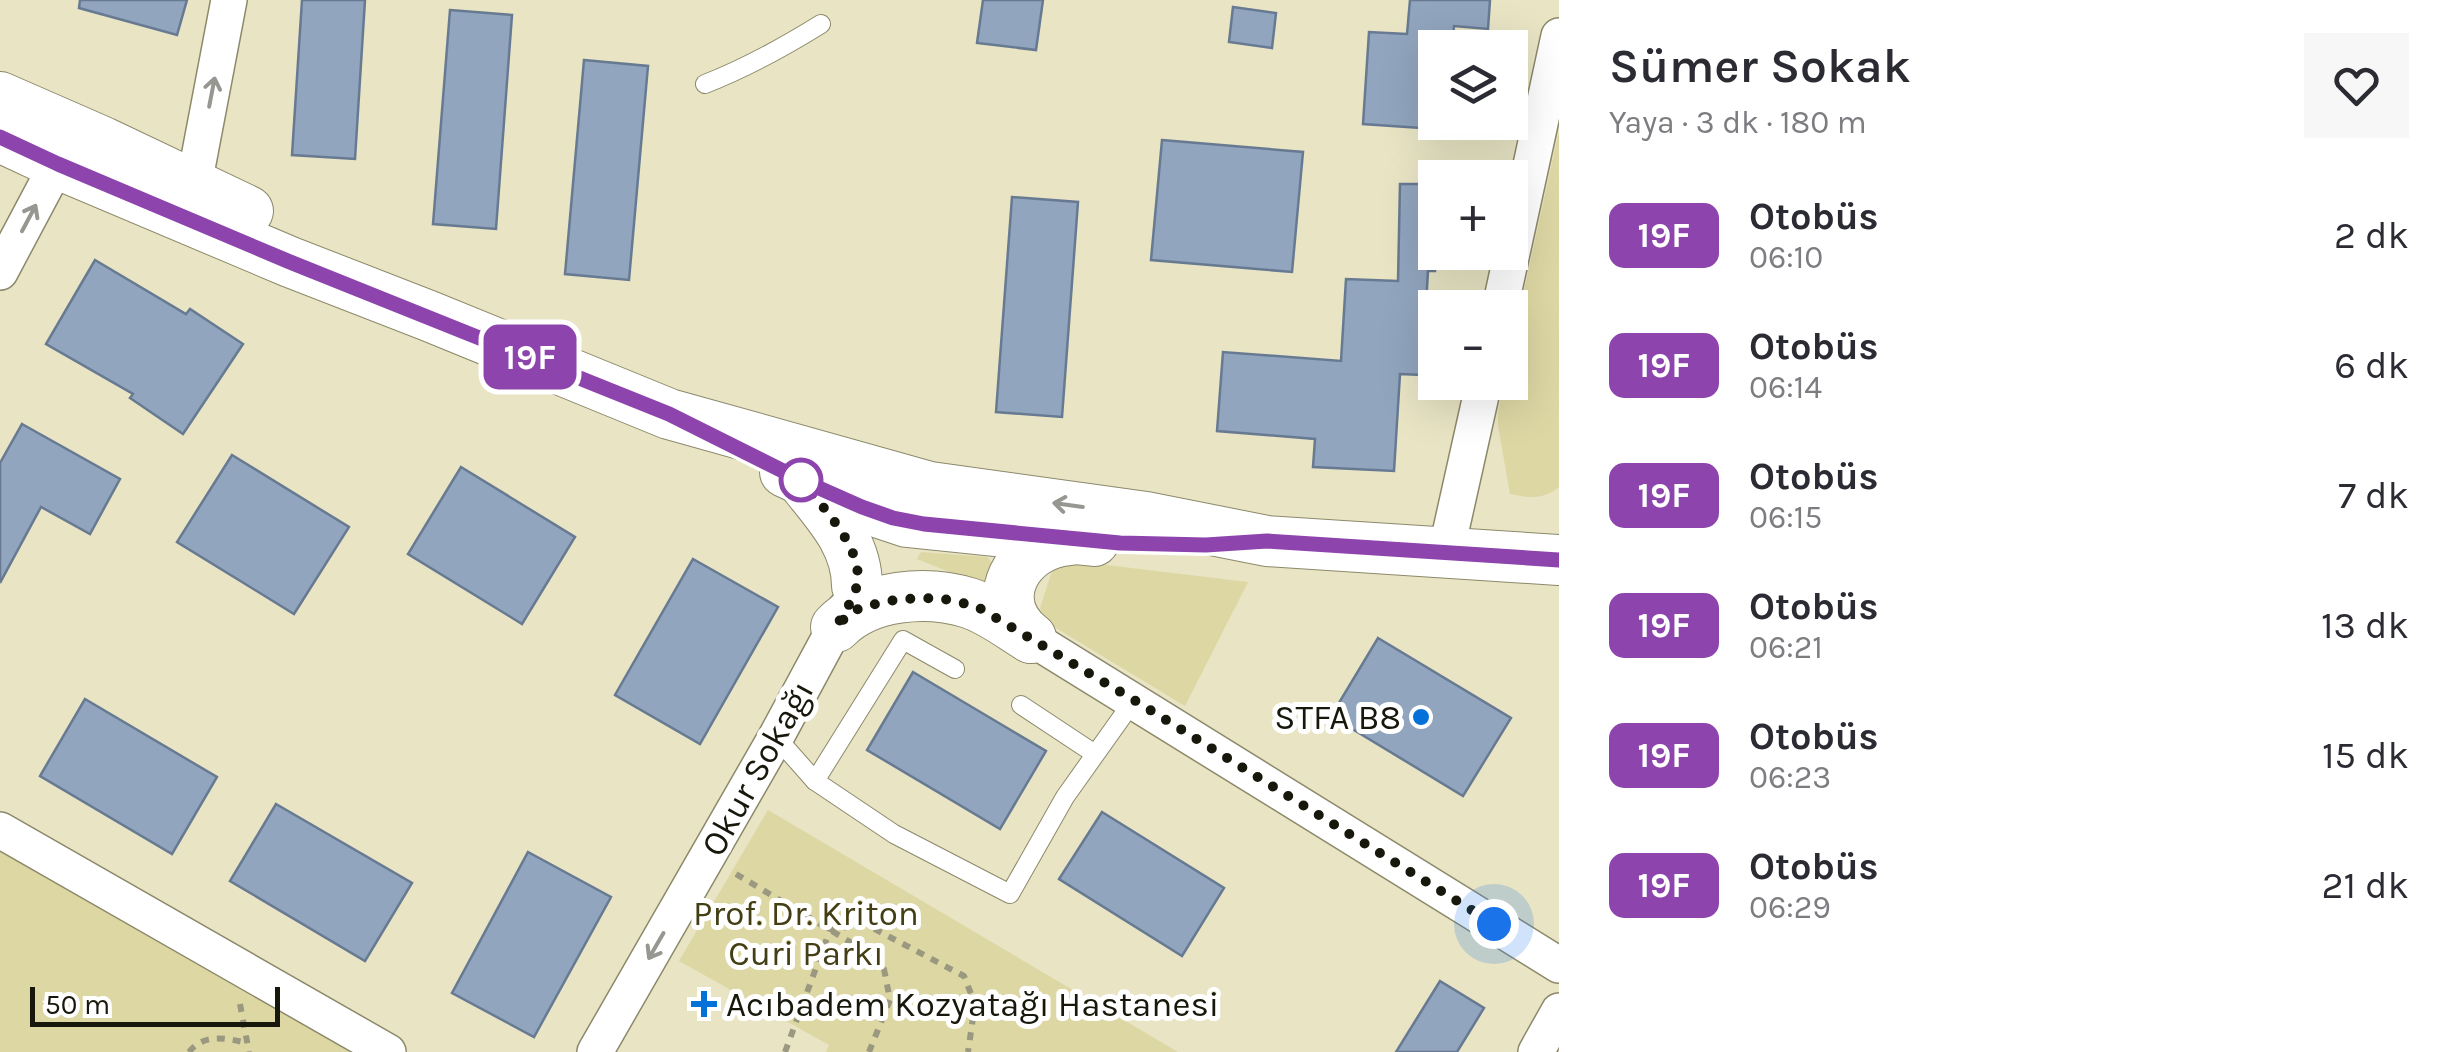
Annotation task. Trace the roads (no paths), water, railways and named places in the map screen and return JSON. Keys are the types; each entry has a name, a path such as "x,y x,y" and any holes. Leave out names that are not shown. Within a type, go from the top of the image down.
{"main road":[{"path":"0,98 67,147 290,262 669,414 903,500 924,524 1070,540 1180,545 1267,541 1559,560"},
{"path":"0,137 67,147 194,184 350,265 430,316"},
{"path":"669,414 801,480 903,500"},
{"path":"801,480 848,544 856,563 846,606 850,613 878,602 939,598 976,606 1031,638"},
{"path":"846,606 903,500 930,487 1146,517 1267,541"},
{"path":"1031,638 1018,627 1009,611 1013,577 1022,562 1037,550 1054,541 1070,540"}],"street":[{"path":"194,184 229,0"},
{"path":"1504,290 1559,36"},
{"path":"0,272 67,147"},
{"path":"1446,552 1480,400"},
{"name":"Okur Sokağı","path":"595,1052 846,606"},
{"path":"1031,638 1559,964"},
{"path":"0,830 388,1052"},
{"path":"1536,1052 1559,1011"}],"lane":[{"path":"705,84 760,60 822,24"},
{"path":"816,781 904,640 954,669"},
{"path":"776,736 816,781 894,834 1010,894 1064,798 1134,700"},
{"path":"1021,705 1095,754"}],"place":[{"name":"STFA B8","path":"1421,717"},
{"name":"Acıbadem Kozyatağı Hastanesi","path":"704,1004"}],"park label":[{"name":"Prof. Dr. Kriton Curi Parkı","path":"806,933"}]}
